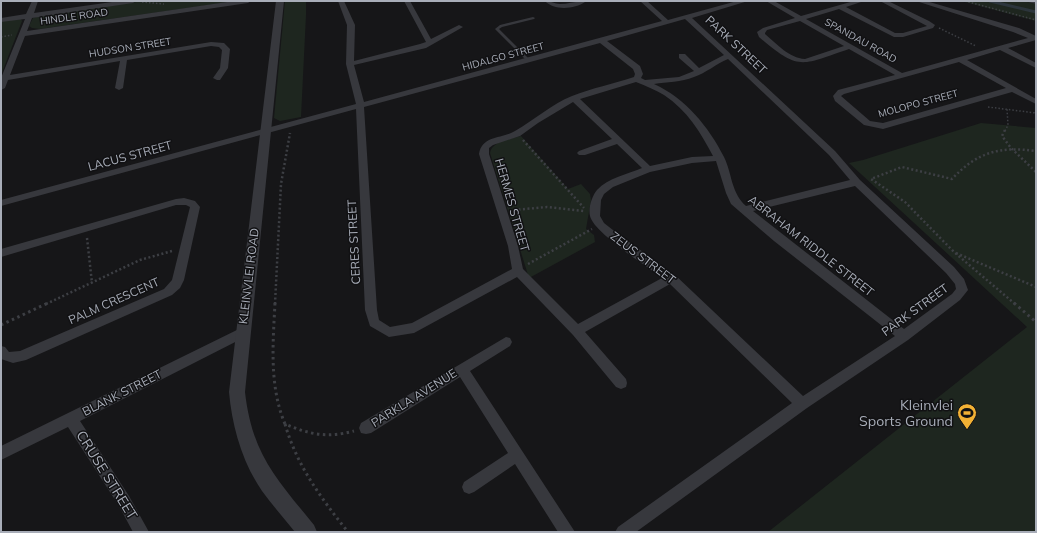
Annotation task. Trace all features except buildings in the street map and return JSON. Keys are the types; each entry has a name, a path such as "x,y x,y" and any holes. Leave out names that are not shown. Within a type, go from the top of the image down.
{"street":[{"path":"1,88 35,1"},
{"path":"1,20 133,1"},
{"name":"HINDLE ROAD","path":"22,34 248,1"},
{"name":"KLEINVLEI ROAD","path":"280,1 243,332 238,392 239,412 248,446 254,461 268,483 307,532"},
{"name":"CERES STREET","path":"341,1 351,25 350,64 360,101 371,310 374,323 389,332 414,328 518,271"},
{"path":"407,1 430,43"},
{"path":"548,1 554,6 582,2"},
{"path":"644,1 667,22"},
{"name":"HIDALGO STREET","path":"266,131 745,1"},
{"name":"SPANDAU ROAD","path":"769,1 802,18 901,75 1035,38"},
{"path":"851,46 806,61 798,61 790,58 761,34 763,30 861,1"},
{"path":"840,7 894,35 903,35 929,29 931,27 931,25 883,1"},
{"path":"919,1 1016,30 1035,38"},
{"path":"1030,1 1036,2"},
{"name":"PARK STREET","path":"623,532 802,404 904,336 956,297 962,290 962,285 950,270 857,182 832,153 687,17"},
{"path":"350,64 419,47 430,43 459,27"},
{"path":"601,40 638,71 641,81"},
{"name":"HUDSON STREET","path":"5,78 206,44 218,44 225,47 226,52 224,68 217,78"},
{"path":"1000,47 1036,66"},
{"path":"682,56 699,72"},
{"name":"HERMES STREET","path":"518,271 513,246 484,154 485,147 490,143 518,134 535,121 574,98 641,81 680,79 699,72 714,62 729,56"},
{"path":"119,88 124,58"},
{"path":"960,59 1036,102"},
{"path":"618,65 628,62"},
{"name":"MOLOPO STREET","path":"901,75 841,92 838,94 838,99 867,123 883,126 1012,89"},
{"name":"ABRAHAM RIDDLE STREET","path":"641,81 667,94 685,109 711,142 720,158 735,202 778,238 904,336"},
{"path":"574,98 648,169"},
{"name":"LACUS STREET","path":"1,204 266,131"},
{"path":"582,153 619,140"},
{"name":"ZEUS STREET","path":"720,158 692,160 648,169 610,185 601,192 596,200 595,212 597,222 672,278 802,404"},
{"path":"744,210 857,182"},
{"name":"PALM CRESCENT","path":"1,253 86,230 176,202 186,201 192,203 195,207 184,247 178,280 172,288 163,295 22,356 10,358 5,356 1,351"},
{"path":"518,271 577,330 621,383"},
{"path":"577,330 672,278"},
{"name":"BLANK STREET","path":"1,453 243,332"},
{"name":"PARKLA AVENUE","path":"366,428 506,342"},
{"name":"PARKLA AVENUE","path":"462,369 567,532"},
{"name":"CRUSE STREET","path":"71,419 124,501 141,532"},
{"path":"469,486 517,455"}],"lane":[{"path":"528,60 497,29 501,26 533,18"}],"path":[{"path":"965,1 1036,20"},
{"path":"931,25 987,51"},
{"path":"973,100 985,106 1036,113"},
{"path":"1007,109 1008,125 1002,136 1011,148 1036,172"},
{"path":"290,128 290,138 281,184 274,324 274,387 289,442 299,464 317,493 348,532"},
{"path":"502,212 547,207 587,211 571,196 518,134"},
{"path":"1036,151 1011,148 982,154 960,170 952,179 902,167 871,179 905,202 954,252 1036,322"},
{"path":"518,271 600,225"},
{"path":"86,230 92,283"},
{"path":"1,325 140,260 184,247"},
{"path":"954,252 1036,287"},
{"path":"285,424 316,436 339,436 366,428"}],"shaded area":[{"path":"143,1 237,1 40,29 29,26 33,18 39,16"},
{"path":"285,1 306,1 306,15 301,117 280,121 274,118"},
{"path":"961,1 1023,1 1036,4 1036,21"},
{"path":"21,19 22,21 1,75 1,21"},
{"name":"Kleinvlei Sports Ground","path":"981,123 1036,128 1036,532 768,532 1027,327 849,163"},
{"path":"521,136 568,189 581,184 590,194 591,200 586,229 594,235 595,242 529,278 490,153 491,149 498,143"}],"waterway":[{"path":"990,1 1036,12"}],"place":[{"name":"Kleinvlei Sports Ground","path":"967,430"}]}
